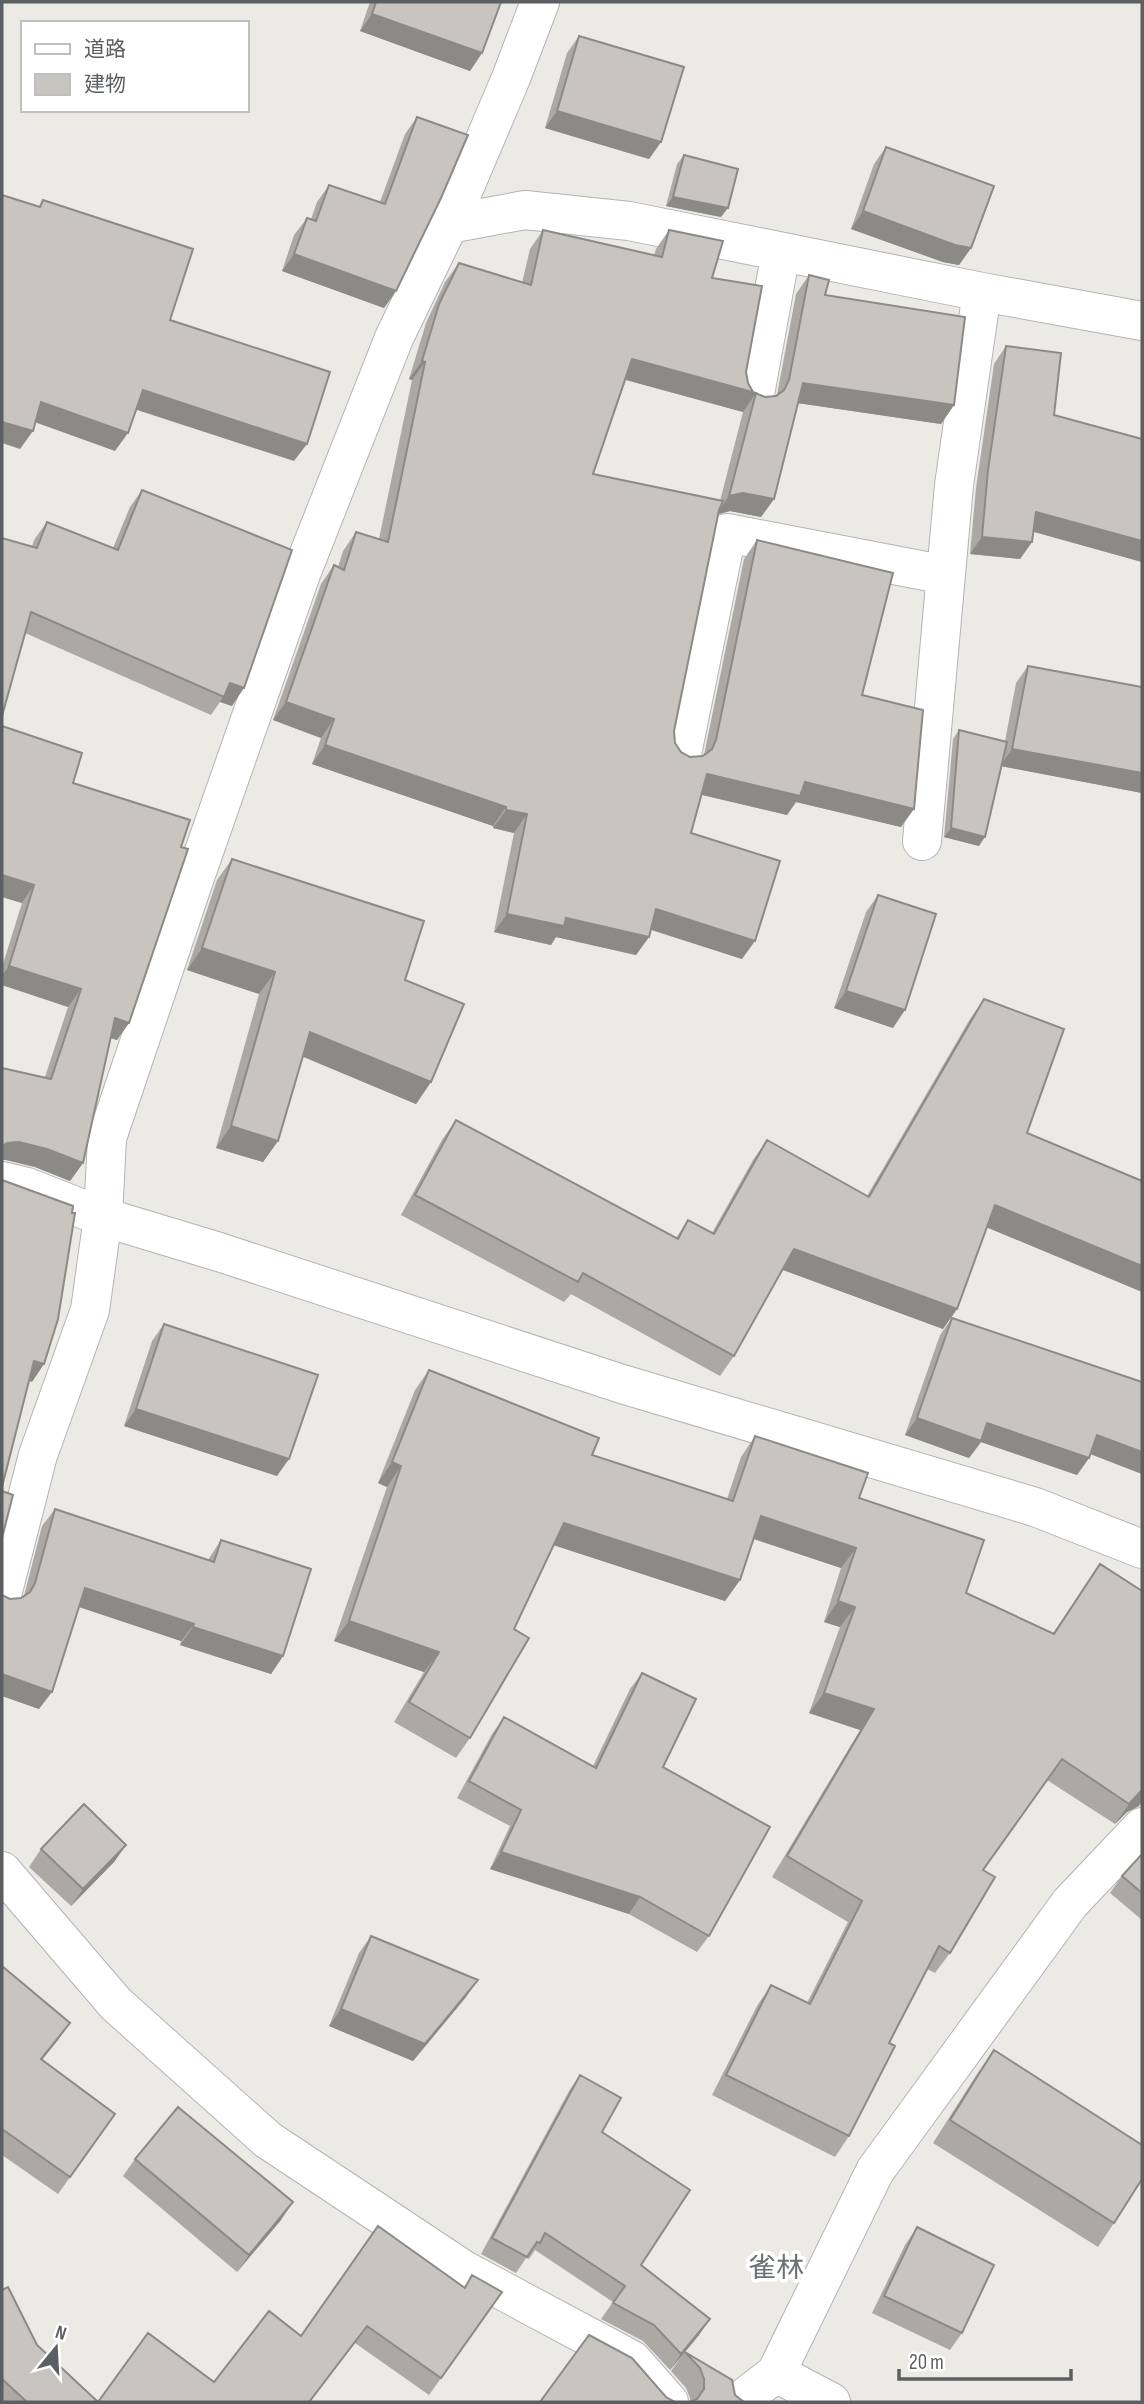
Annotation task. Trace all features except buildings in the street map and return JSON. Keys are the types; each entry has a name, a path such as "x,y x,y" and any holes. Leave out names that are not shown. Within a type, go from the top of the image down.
{"street":[{"path":"2,1595 38,1455 90,1310 103,1217 107,1138 301,574 394,338 449,223 511,78 540,2"},
{"path":"449,223 525,210 629,221 982,292 1142,321"},
{"path":"755,394 781,252"},
{"path":"922,841 954,485 982,292"},
{"path":"682,754 726,533 946,575"},
{"path":"2,1181 27,1187 103,1217 219,1251 622,1384 1035,1507 1142,1549"},
{"path":"739,2402 776,2373 875,2171 1070,1903 1142,1827"},
{"path":"2,1871 116,2004 268,2140 464,2270 632,2360 669,2402"},
{"path":"776,2373 831,2402"}],"district":[{"name":"雀林","path":"776,2268"}]}
